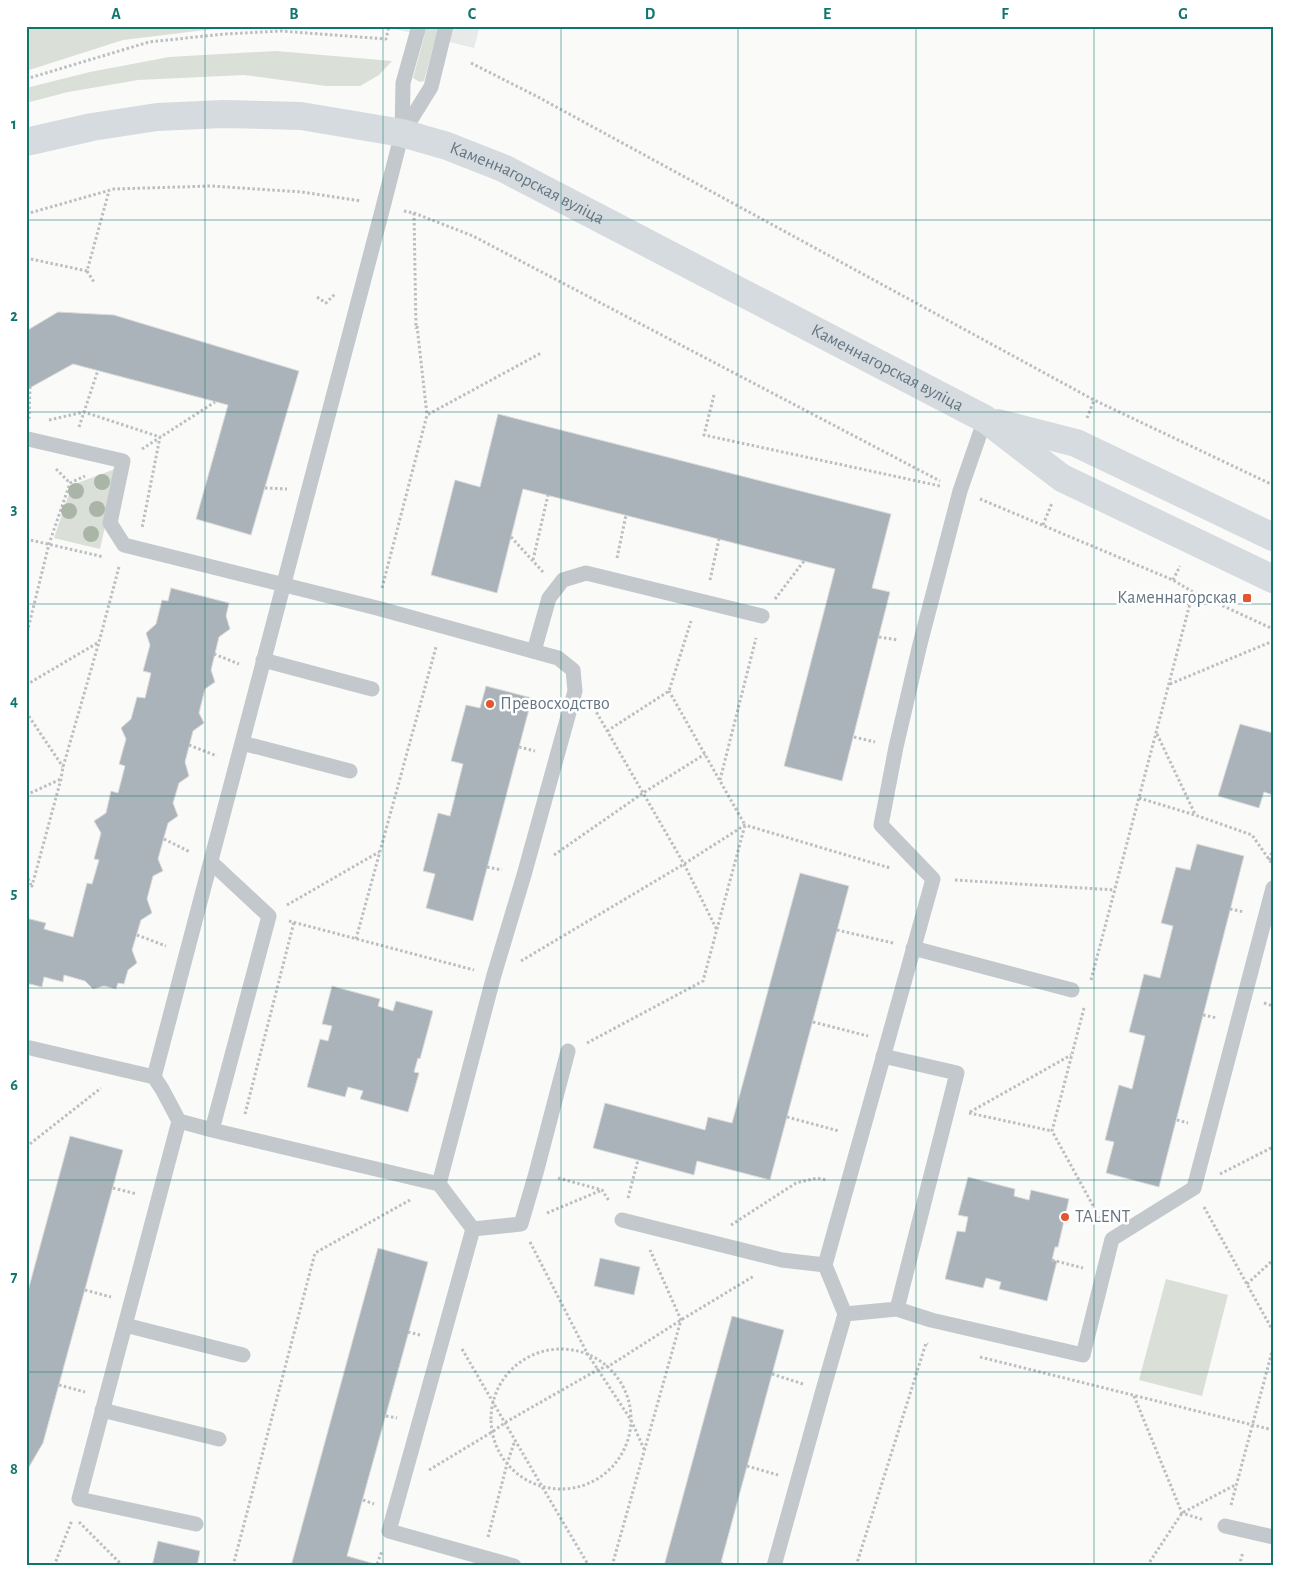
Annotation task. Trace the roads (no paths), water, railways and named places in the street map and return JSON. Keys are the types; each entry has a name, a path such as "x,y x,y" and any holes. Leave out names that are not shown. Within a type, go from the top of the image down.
{"main road":[{"name":"Каменнагорская вуліца","path":"26,142 92,127 157,117 223,114 301,116 402,133 447,146 503,168 985,420 1062,478 1273,579"},
{"name":"Каменнагорская вуліца","path":"985,420 1076,444 1273,537"}],"lane":[{"path":"154,1077 402,133 403,83 419,26"},
{"path":"402,133 431,87 446,26"},
{"path":"774,1566 845,1314 825,1265 932,879 881,825 896,747 920,644 960,491 985,420"},
{"path":"28,435 71,449 123,461 110,523 124,545 377,608 534,651 558,658 573,670 575,691 494,975 439,1184"},
{"path":"534,651 548,598 563,580 586,573 762,616"},
{"path":"264,660 372,689"},
{"path":"242,743 350,771"},
{"path":"211,862 269,916 212,1130"},
{"path":"845,1314 897,1308 931,1320 1083,1355 1112,1239 1194,1188 1273,888"},
{"path":"913,948 1072,990"},
{"path":"26,1047 154,1077 179,1121 79,1499 196,1524"},
{"path":"885,1048 957,1073 897,1308"},
{"path":"473,1229 521,1224 568,1051"},
{"path":"179,1121 439,1184 473,1229"},
{"path":"622,1220 782,1260 825,1265"},
{"path":"473,1229 389,1531 514,1566"},
{"path":"125,1325 243,1355"},
{"path":"102,1410 219,1439"},
{"path":"1225,1526 1273,1537"}],"place":[{"name":"Каменнагорская","path":"1247,598"},
{"name":"Превосходство","path":"490,704"},
{"name":"TALENT","path":"1065,1217"}]}
